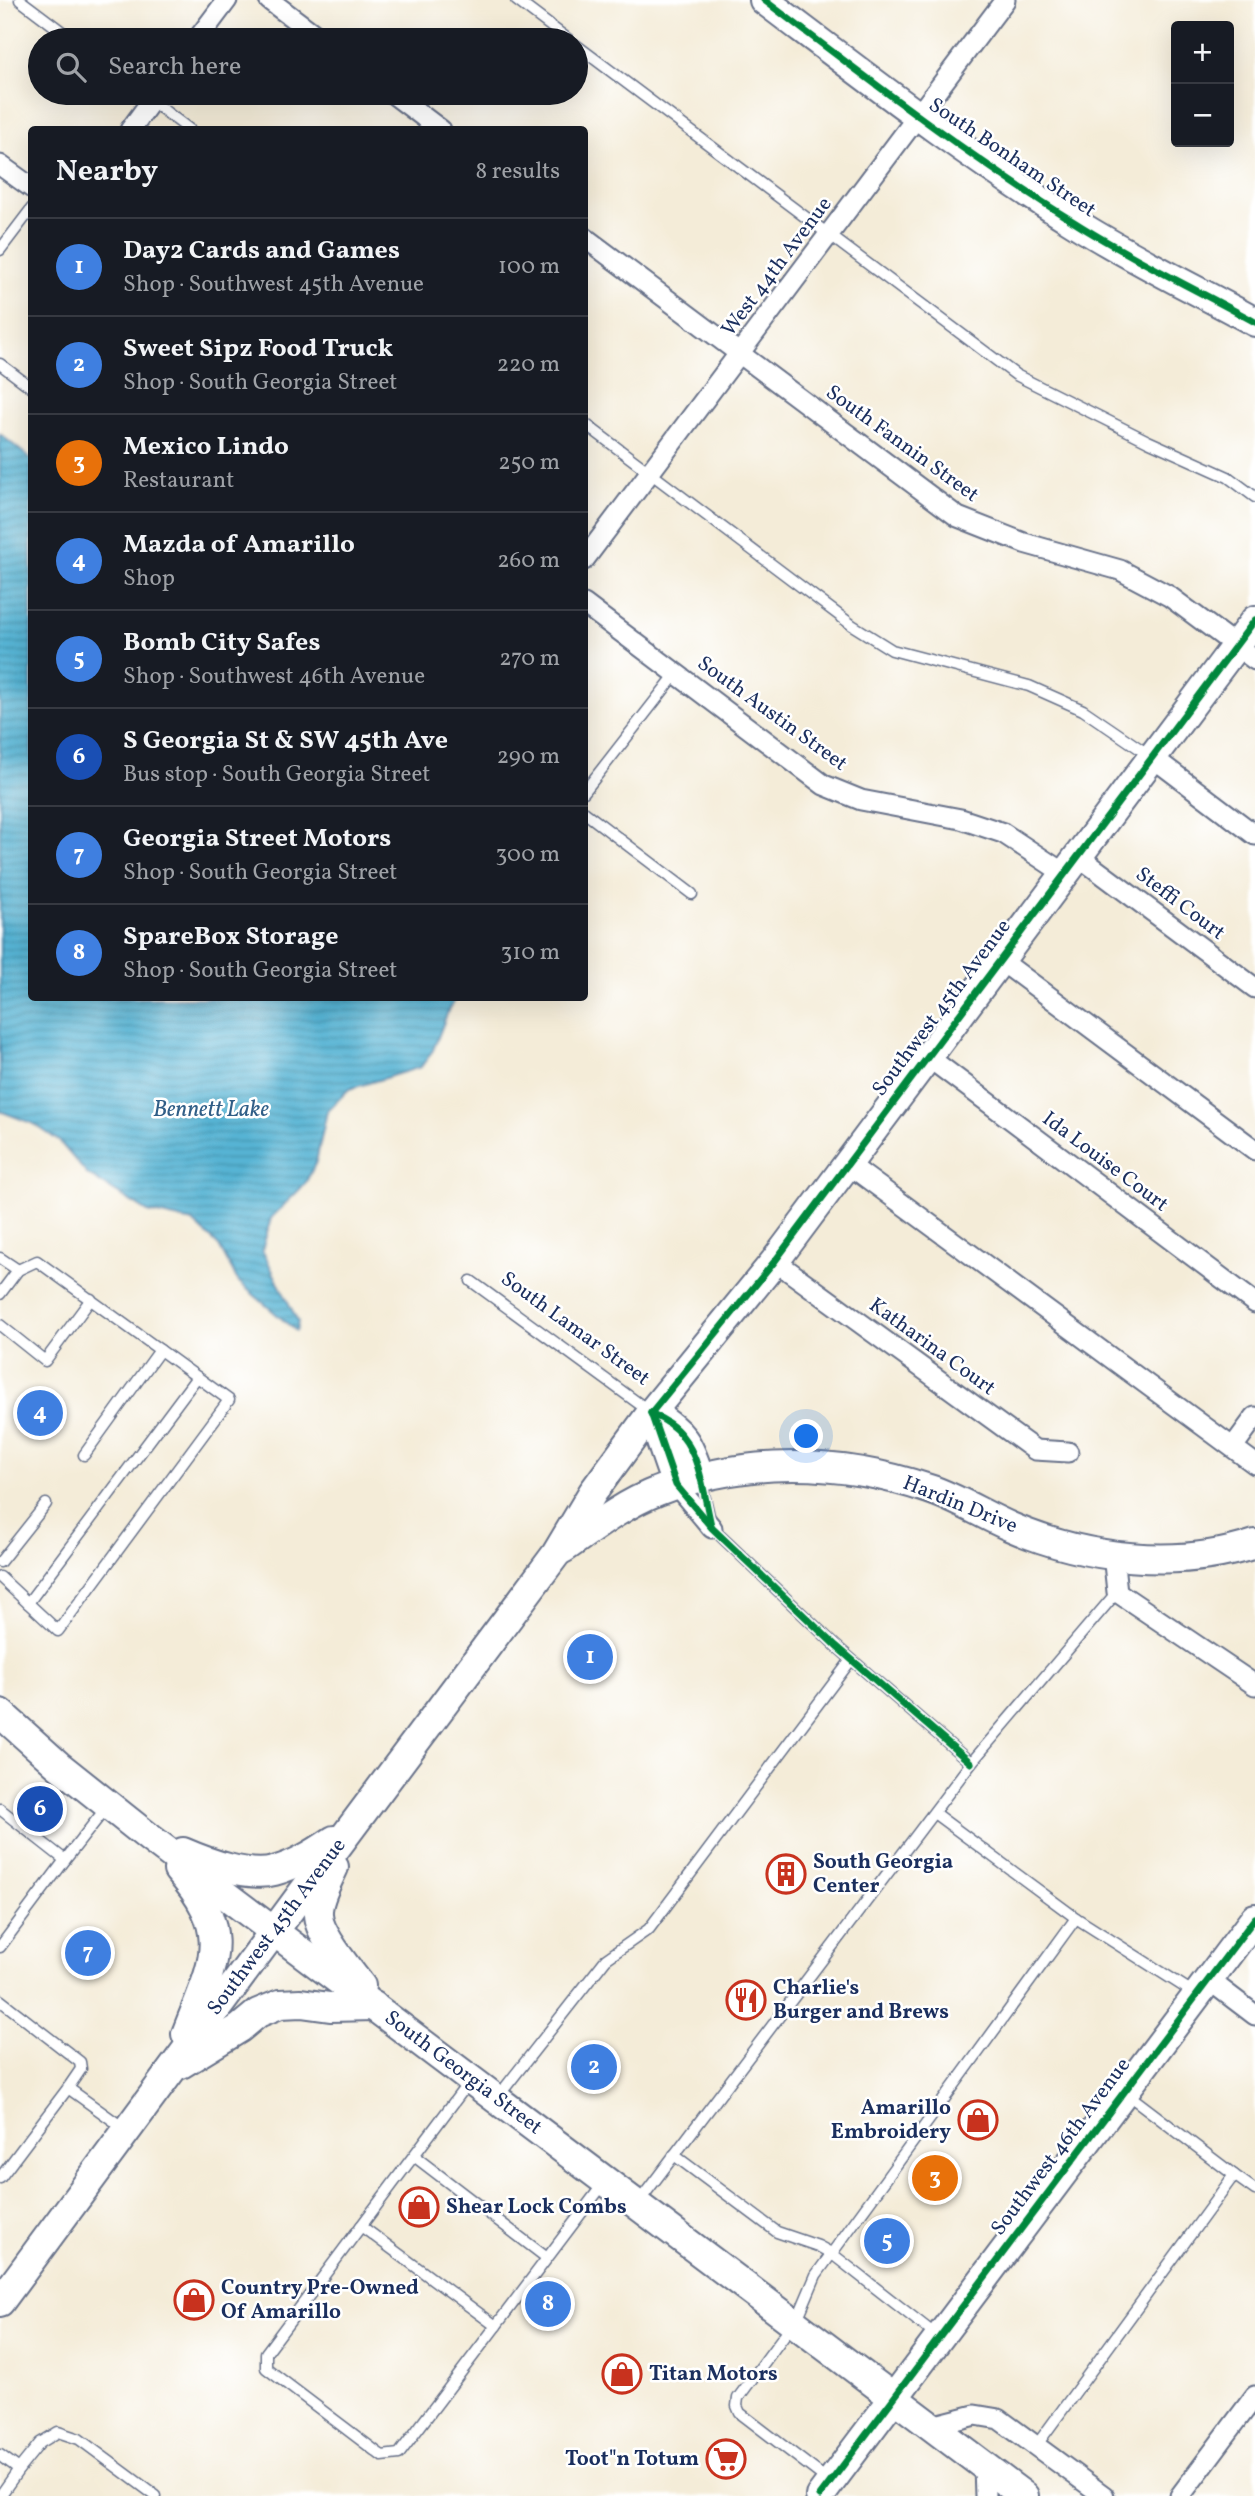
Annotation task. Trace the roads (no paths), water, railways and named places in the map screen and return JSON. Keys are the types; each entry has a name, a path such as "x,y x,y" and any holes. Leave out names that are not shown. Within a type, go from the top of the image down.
{"main road":[{"name":"South Bonham Street","path":"764,0 917,116 1001,175 1077,224 1255,322"},
{"name":"Southwest 45th Avenue","path":"7,2287 556,1554 593,1492 651,1413 775,1261 1152,757 1245,652 1255,620"},
{"path":"682,1435 676,1412 678,1395 693,1362"},
{"path":"651,1413 672,1425 691,1450 688,1482"},
{"path":"651,1413 688,1482"},
{"name":"Hardin Drive","path":"556,1554 620,1510 657,1491 720,1472 807,1465 875,1474 931,1489 1033,1535 1079,1549 1145,1559 1207,1555 1255,1544"},
{"name":"South Georgia Street","path":"0,1713 58,1765 151,1839 1024,2496"},
{"path":"151,1839 204,1861 246,1872 272,1872 307,1858 349,1830"},
{"path":"349,1830 322,1896 318,1916 326,1935 374,2006"},
{"path":"151,1839 191,1884 209,1912 214,1939 214,1954 207,1978 173,2068"},
{"name":"Southwest 46th Avenue","path":"826,2489 1255,1918"},
{"path":"173,2068 240,2028 258,2013 280,2004 374,2006"}],"street":[{"path":"206,28 227,0"},
{"path":"269,0 306,28"},
{"name":"West 44th Avenue","path":"588,556 1005,0"},
{"path":"132,126 144,105"},
{"path":"408,105 436,126"},
{"path":"0,164 28,185"},
{"name":"South Fannin Street","path":"588,240 958,517 1024,543 1120,570 1170,596 1245,652"},
{"name":"South Austin Street","path":"588,607 824,785 860,800 961,820 1003,833 1071,865"},
{"path":"1152,757 1255,835"},
{"name":"Steffi Court","path":"1071,865 1255,988"},
{"path":"1000,960 1255,1150"},
{"name":"Ida Louise Court","path":"928,1057 1255,1303"},
{"path":"848,1164 1255,1464"},
{"name":"Katharina Court","path":"775,1261 1035,1450 1068,1452"},
{"path":"1233,1447 1255,1417"},
{"path":"688,1482 712,1528"},
{"path":"1113,1554 1117,1592 1255,1685"},
{"path":"1203,1987 1255,2015"},
{"path":"1180,2496 1255,2396"},
{"path":"932,2426 975,2415 999,2419 1104,2496"},
{"path":"984,2467 985,2496"}],"lane":[{"path":"20,0 57,28"},
{"path":"516,0 553,28"},
{"path":"588,54 1016,375 1148,441 1228,477 1255,497"},
{"path":"161,105 185,126"},
{"path":"0,250 28,213"},
{"path":"0,364 28,385"},
{"path":"588,426 852,625 892,650 1029,686 1083,710 1152,757"},
{"path":"588,787 676,674"},
{"path":"588,815 692,894"},
{"path":"0,1258 18,1270"},
{"path":"0,1294 18,1270 37,1261 229,1400 58,1631 0,1577"},
{"name":"South Lamar Street","path":"471,1282 651,1413"},
{"path":"0,1325 45,1361 91,1300"},
{"path":"83,1455 160,1350"},
{"path":"27,1603 198,1377"},
{"path":"0,1562 46,1504"},
{"path":"712,1528 851,1660 971,1763"},
{"path":"638,2204 971,1763 1117,1592"},
{"path":"497,2098 606,1959 649,1929 851,1660"},
{"path":"0,1947 109,1805"},
{"path":"0,1810 65,1860"},
{"path":"934,1813 1076,1918 1203,1987"},
{"path":"826,2489 740,2413 738,2398 794,2322 816,2275 831,2253 1076,1918"},
{"path":"0,2000 80,2062 81,2069 0,2178"},
{"path":"471,2079 266,2353 266,2368 372,2449 382,2456 399,2454 607,2180"},
{"path":"68,2088 127,2130"},
{"path":"1125,2092 1255,2190"},
{"path":"674,2155 776,2231 831,2253 939,2337"},
{"path":"414,2156 547,2258"},
{"path":"1036,2446 1234,2175"},
{"path":"361,2226 496,2326"},
{"path":"0,2496 40,2443 58,2432 79,2439 156,2496"},
{"path":"0,2455 19,2469"}],"water":[{"name":"Bennett Lake","path":"0,434 28,457 28,1001 455,1001 433,1050 421,1067 349,1089 327,1111 316,1162 305,1184 271,1218 262,1250 298,1322 296,1331 238,1281 219,1246 193,1222 148,1212 87,1174 59,1141 34,1124 0,1111"}],"place":[{"name":"Mazda of Amarillo","path":"40,1413"},
{"name":"Day2 Cards and Games","path":"590,1657"},
{"name":"S Georgia St & SW 45th Ave","path":"40,1809"},
{"name":"South Georgia Center","path":"786,1874"},
{"name":"Georgia Street Motors","path":"88,1953"},
{"name":"Charlie's Burger and Brews","path":"746,2000"},
{"name":"Sweet Sipz Food Truck","path":"594,2067"},
{"name":"Amarillo Embroidery","path":"978,2120"},
{"name":"Mexico Lindo","path":"935,2178"},
{"name":"Shear Lock Combs","path":"419,2207"},
{"name":"Bomb City Safes","path":"887,2241"},
{"name":"Country Pre-Owned Of Amarillo","path":"194,2300"},
{"name":"SpareBox Storage","path":"548,2304"},
{"name":"Titan Motors","path":"622,2374"},
{"name":"Toot\"n Totum","path":"726,2459"}]}
